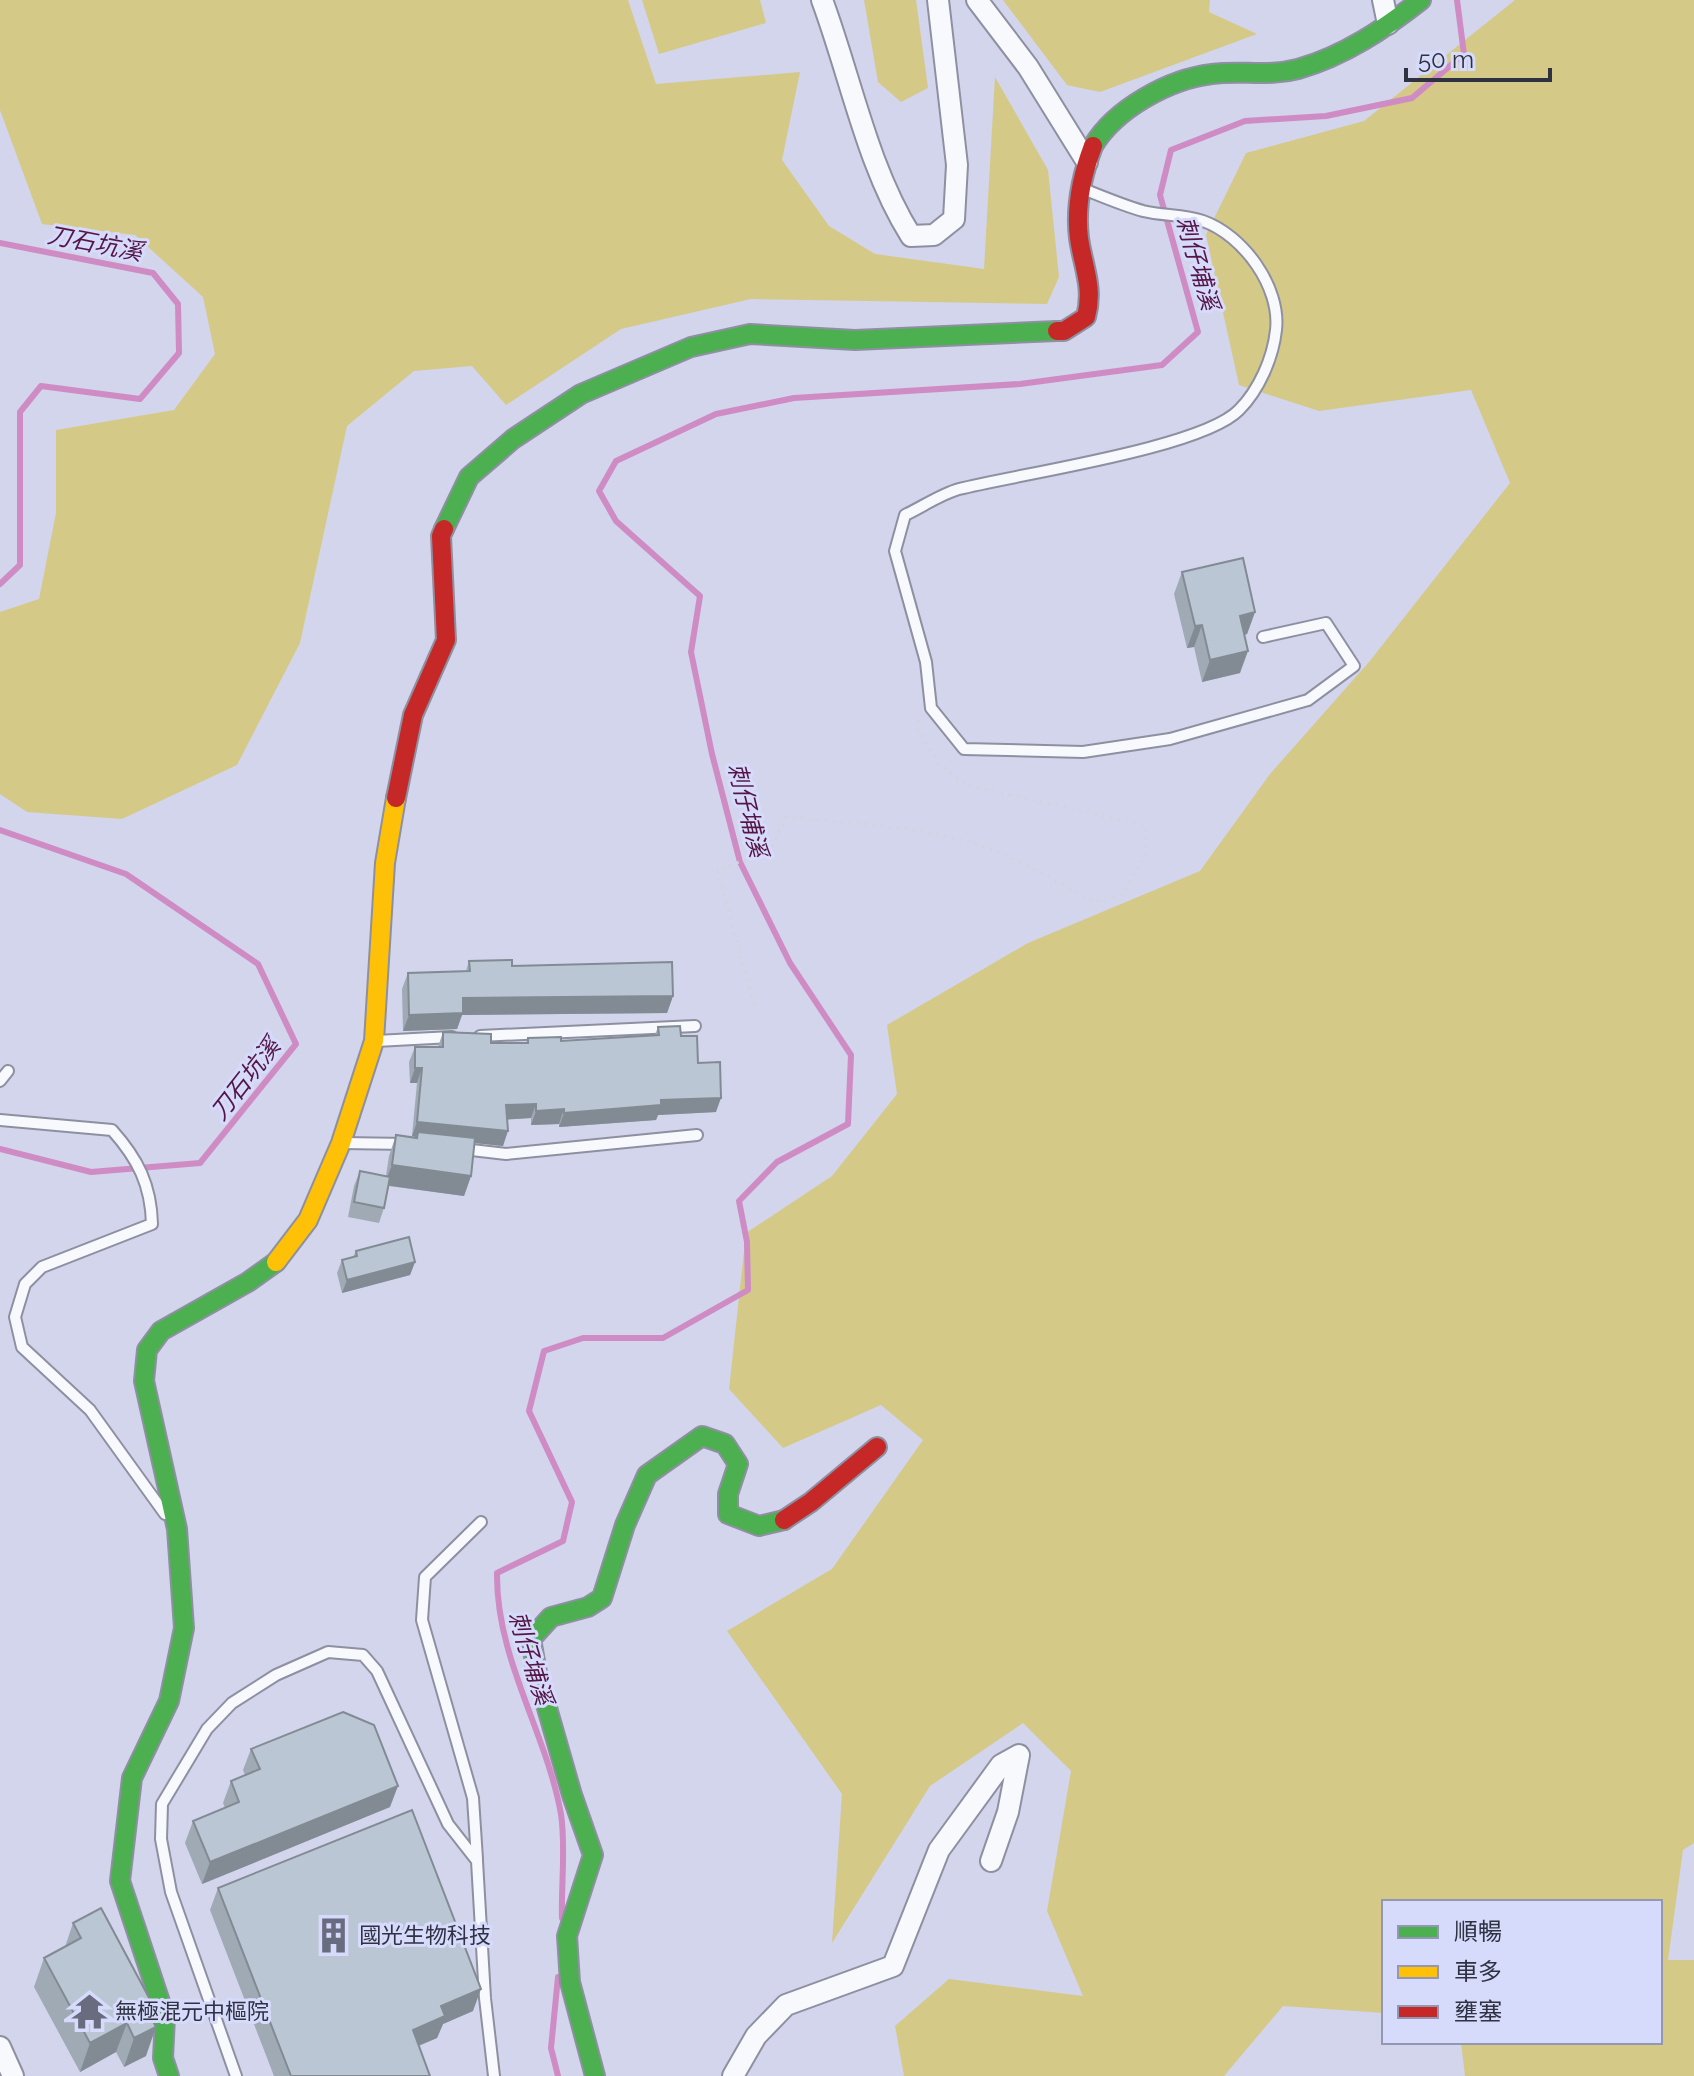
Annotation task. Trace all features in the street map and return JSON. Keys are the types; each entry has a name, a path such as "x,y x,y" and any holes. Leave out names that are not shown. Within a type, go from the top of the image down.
{"street":[{"path":"822,0 887,198 911,236 934,235 954,219 957,165 938,0"},
{"path":"977,0 1028,67 1087,162"},
{"path":"1383,0 1388,24"},
{"path":"169,2076 163,2058 165,2017 120,1881 132,1778 169,1701 184,1628 177,1529 144,1381 147,1350 161,1331 248,1282 282,1257 308,1220 341,1143 374,1041 387,848 413,715 446,640 441,536 469,477 513,439 581,394 691,347 750,334 855,340 1064,331 1086,317 1094,294 1079,236 1079,187 1095,141 1118,117 1152,94 1205,74 1280,74 1333,57 1421,0"},
{"path":"595,2076 570,1982 567,1936 593,1855 572,1795 537,1673 531,1639 543,1620 567,1609 588,1608 602,1598 614,1558 648,1472 685,1445 702,1436 725,1444 738,1464 728,1494 728,1514 755,1525 769,1526 797,1511 877,1447"},
{"path":"733,2076 756,2036 786,2005 893,1966 939,1850 1001,1765 1019,1755 1008,1812 991,1861"},
{"path":"0,2047 13,2076"}],"lane":[{"path":"1079,187 1144,211 1205,221 1257,264 1272,289 1277,321 1274,356 1238,411 1208,429 1152,446 955,490 905,515 895,551 926,662 931,708 964,749 1083,752 1170,739 1308,700 1354,666 1326,623 1263,637"},
{"path":"374,1041 695,1026"},
{"path":"0,1081 8,1071"},
{"path":"0,1120 112,1130 135,1156 151,1196 152,1224 42,1267 25,1284 15,1317 22,1347 90,1410 177,1529"},
{"path":"444,1148 506,1154 697,1135"},
{"path":"341,1143 413,1144"},
{"path":"481,1522 425,1577 422,1620 473,1798 485,1998 494,2076"},
{"path":"236,2076 174,1901 161,1839 162,1804 175,1776 207,1729 232,1703 276,1675 328,1652 363,1655 377,1671 393,1699 448,1824 477,1861"}],"path":[{"path":"754,1004 717,870 770,851 786,817 876,825 961,839 1051,877 1094,902 1122,895 1146,854 1146,826 967,785 939,764 918,730 920,711 931,708"}],"shaded area":[{"path":"0,0 628,0 656,84 800,72 782,160 829,226 875,254 984,269 995,77 1048,170 1059,277 1047,304 751,299 621,329 506,405 472,366 414,371 347,426 300,643 237,765 122,819 27,812 0,794 0,612 39,599 56,513 56,430 174,410 215,354 203,297 135,235 42,224 0,110"},
{"path":"642,0 760,0 766,23 659,54"},
{"path":"864,0 916,0 928,88 901,102 878,82"},
{"path":"1003,0 1210,0 1209,12 1257,34 1100,92 1067,85"},
{"path":"1515,0 1694,0 1694,1843 1683,1850 1668,1960 1694,1960 1694,2076 1465,2076 1461,2044 1662,2044 1662,1900 1382,1900 1382,2013 1283,2006 1224,2076 904,2076 895,2026 949,1979 1083,1996 1047,1911 1071,1771 1023,1723 930,1786 832,1943 842,1794 727,1631 832,1569 923,1440 881,1405 783,1448 729,1389 746,1233 832,1176 897,1094 887,1025 1028,943 1200,871 1270,774 1369,662 1510,483 1471,390 1319,411 1239,385 1206,235 1246,153 1364,121"}],"building":[{"path":"1243,558 1255,612 1240,616 1248,651 1210,660 1202,625 1195,626 1182,572"},
{"path":"512,960 512,966 672,962 673,996 463,998 463,1013 409,1015 408,973 470,971 469,961"},
{"path":"680,1026 681,1036 697,1036 698,1063 720,1062 721,1098 661,1100 661,1105 564,1113 564,1109 536,1111 536,1104 506,1105 508,1131 417,1122 422,1068 415,1068 415,1047 443,1047 443,1032 491,1034 491,1043 528,1043 528,1038 561,1037 561,1041 659,1035 658,1027"},
{"path":"418,1132 475,1138 471,1176 392,1165 396,1135 417,1138"},
{"path":"360,1171 390,1177 384,1208 354,1202"},
{"path":"409,1237 415,1262 347,1280 342,1260 357,1256 356,1251"},
{"path":"343,1712 374,1725 398,1786 210,1862 193,1821 239,1802 231,1781 260,1769 251,1749"},
{"path":"412,1810 481,1989 441,2006 445,2016 413,2030 430,2076 291,2076 218,1888"},
{"path":"101,1908 154,2007 148,2011 156,2027 134,2038 127,2023 90,2043 44,1958 81,1938 73,1923"}],"waterway":[{"name":"刺仔埔溪","path":"562,1918 561,1814 545,1753 504,1635 497,1573 563,1541 572,1502 529,1411 544,1351 583,1338 663,1338 748,1290 747,1242 739,1201 777,1162 848,1124 851,1055 790,963 740,862 712,754 691,652 700,596 616,521 599,491 616,461 716,414 794,398 1020,384 1162,365 1198,332 1160,195 1171,150 1245,121 1326,116 1412,98 1464,54 1457,0"},
{"name":"刀石坑溪","path":"0,243 153,273 178,304 179,353 140,399 41,386 20,412 20,565 0,584"},
{"name":"刀石坑溪","path":"0,830 126,874 258,964 296,1044 200,1163 91,1172 0,1149"},
{"name":"刺仔埔溪","path":"558,1977 551,2048 558,2076"}],"traffic: fast":[{"path":"1093,146 1129,108 1161,89 1212,74 1276,73 1298,69 1331,57 1363,40 1421,0"},
{"path":"444,529 469,477 513,439 581,394 691,347 750,334 855,340 1057,331"},
{"path":"169,2076 163,2058 165,2017 120,1881 132,1778 169,1701 184,1628 177,1529 144,1381 147,1350 161,1331 248,1282 276,1262"},
{"path":"595,2076 570,1982 567,1936 593,1855 572,1795 537,1673 531,1639 551,1617 588,1607 602,1598 625,1525 647,1475 702,1436 725,1444 738,1464 728,1494 728,1514 759,1526 784,1520"}],"traffic: slow":[{"path":"276,1262 308,1220 341,1143 374,1041 385,863 396,798"}],"traffic: jam":[{"path":"1057,331 1064,331 1086,317 1088,286 1078,214 1083,179 1093,146"},
{"path":"396,798 413,715 446,640 441,536 444,529"},
{"path":"784,1520 811,1502 877,1447"}],"place":[{"name":"國光生物科技","path":"333,1935"},
{"name":"無極混元中樞院","path":"89,2011"}]}
